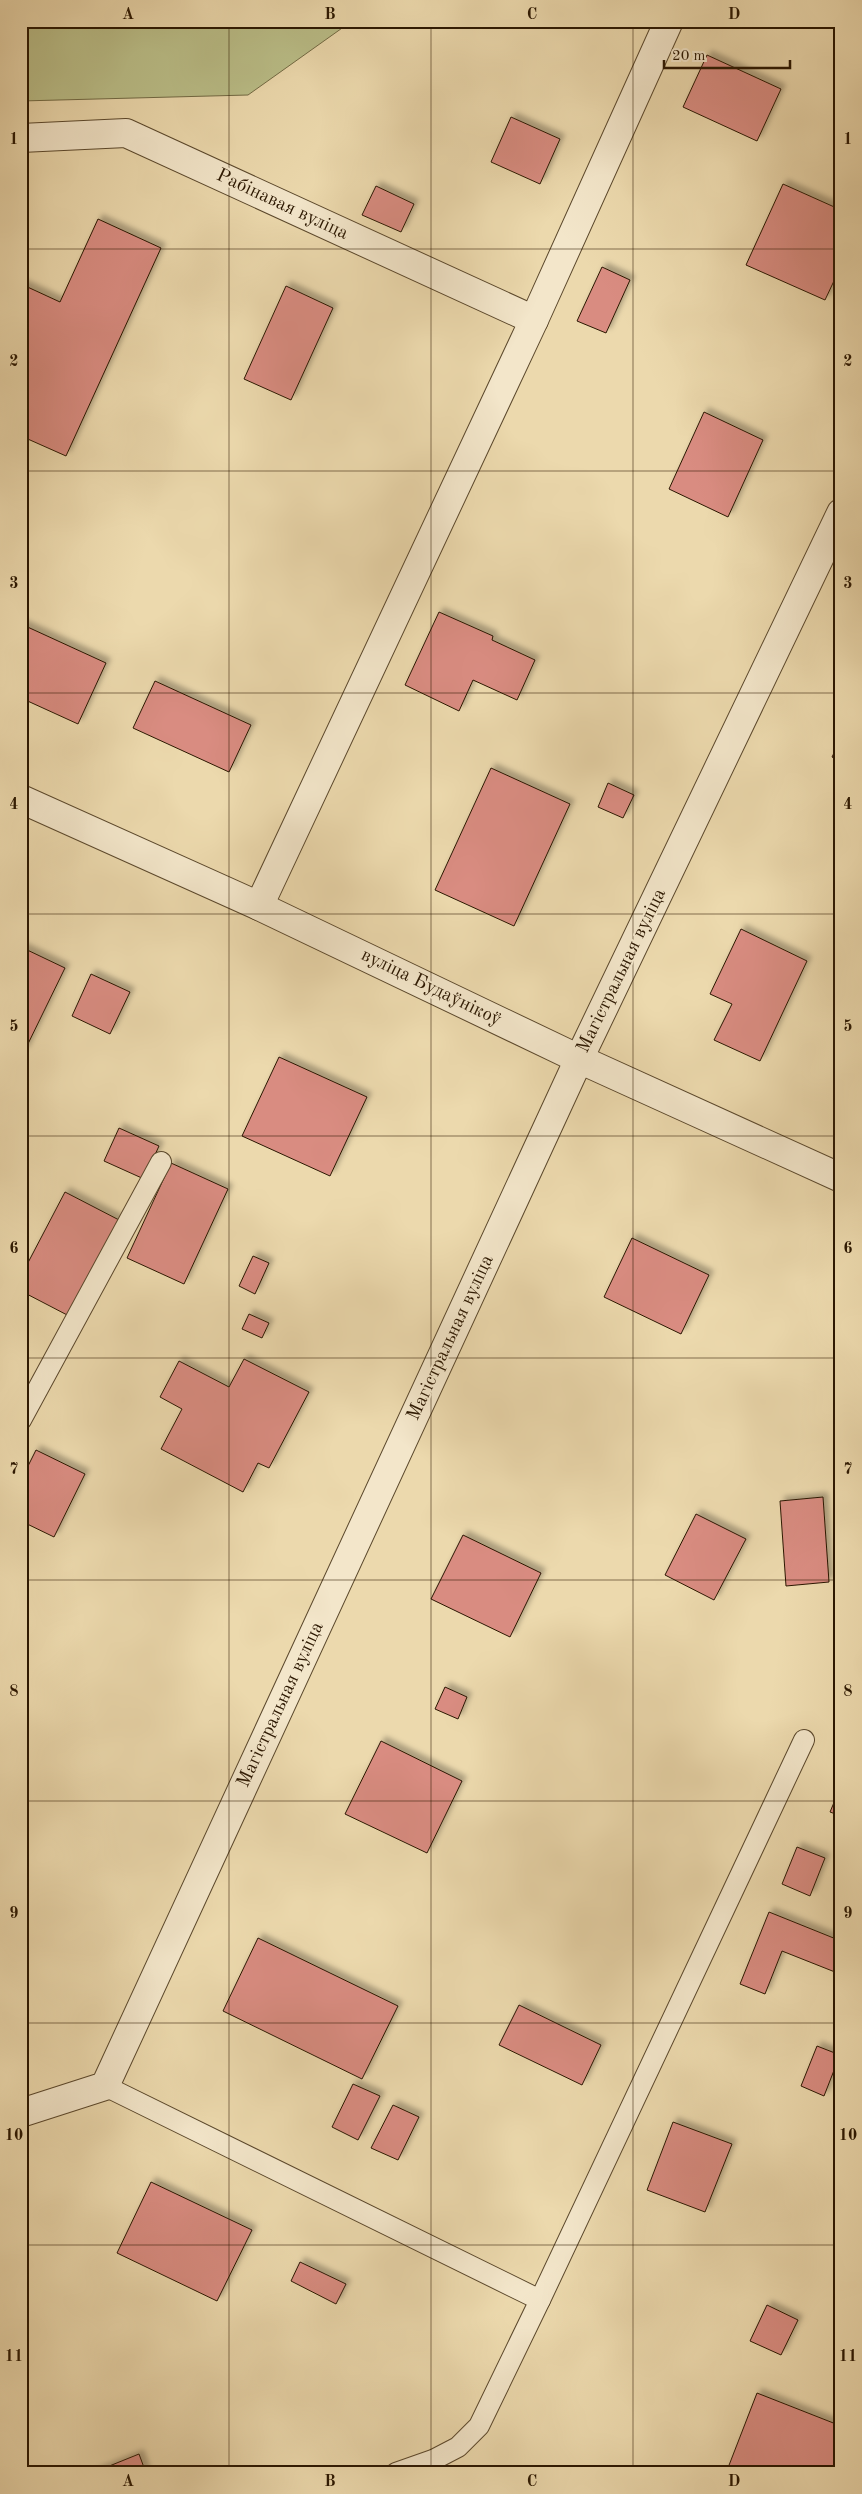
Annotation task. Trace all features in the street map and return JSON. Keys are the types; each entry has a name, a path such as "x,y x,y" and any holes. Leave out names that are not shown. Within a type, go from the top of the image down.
{"street":[{"path":"259,906 534,320 669,21"},
{"name":"Рабінавая вуліца","path":"21,138 126,133 534,320"},
{"name":"Магістральная вуліца","path":"105,2086 579,1059 841,513"},
{"name":"вуліца Будаўнікоў","path":"21,799 259,906 579,1059 841,1178"},
{"path":"21,2113 105,2086"}],"lane":[{"path":"21,1420 160,1162"},
{"path":"396,2473 433,2460 458,2447 479,2426 804,1740"},
{"path":"105,2086 540,2300"}],"green space":[{"path":"21,21 352,21 248,95 21,101"}],"building":[{"path":"707,55 781,89 757,141 683,107"},
{"path":"511,117 560,139 540,184 491,162"},
{"path":"783,184 841,210 841,266 825,300 746,265"},
{"path":"376,186 414,204 401,232 362,215"},
{"path":"98,219 161,248 66,456 21,436 21,284 60,302"},
{"path":"602,267 630,280 606,333 577,321"},
{"path":"286,286 333,308 291,400 244,379"},
{"path":"704,412 763,440 728,517 669,489"},
{"path":"439,612 493,636 492,640 535,660 517,700 473,680 459,711 405,685"},
{"path":"21,624 106,663 78,724 21,698"},
{"path":"155,681 251,725 229,772 133,728"},
{"path":"841,739 841,762 832,757"},
{"path":"491,768 570,804 514,926 435,890"},
{"path":"608,783 634,795 623,818 598,807"},
{"path":"741,929 807,961 760,1061 714,1040 732,1004 710,994"},
{"path":"21,947 65,968 24,1052 21,1050"},
{"path":"91,974 130,992 110,1034 72,1016"},
{"path":"279,1057 367,1097 330,1176 242,1136"},
{"path":"119,1128 159,1146 144,1179 104,1161"},
{"path":"171,1163 228,1189 184,1284 127,1258"},
{"path":"65,1192 121,1221 71,1317 21,1291 21,1276"},
{"path":"632,1238 709,1275 681,1334 604,1297"},
{"path":"253,1256 269,1263 255,1294 239,1286"},
{"path":"249,1314 269,1323 262,1338 242,1329"},
{"path":"244,1359 309,1392 269,1468 258,1463 243,1492 161,1449 182,1409 160,1397 179,1361 229,1387"},
{"path":"36,1450 85,1474 54,1537 21,1521 21,1480"},
{"path":"823,1497 829,1582 786,1586 780,1501"},
{"path":"696,1514 746,1539 714,1600 665,1575"},
{"path":"463,1535 541,1573 510,1637 431,1599"},
{"path":"445,1687 467,1697 458,1719 435,1709"},
{"path":"381,1741 462,1781 427,1853 345,1814"},
{"path":"841,1786 841,1816 830,1812"},
{"path":"797,1847 825,1858 810,1896 782,1884"},
{"path":"769,1912 841,1941 840,1974 782,1951 765,1994 740,1984"},
{"path":"258,1938 398,2006 362,2079 223,2011"},
{"path":"519,2005 601,2045 582,2085 499,2045"},
{"path":"817,2046 840,2055 824,2096 801,2086"},
{"path":"353,2084 380,2096 358,2140 332,2127"},
{"path":"393,2105 419,2117 398,2160 371,2148"},
{"path":"673,2122 732,2144 705,2212 647,2190"},
{"path":"151,2182 252,2230 217,2301 117,2253"},
{"path":"300,2262 346,2284 336,2304 291,2281"},
{"path":"767,2305 798,2320 781,2355 750,2341"},
{"path":"757,2393 841,2426 841,2473 726,2473"},
{"path":"139,2454 146,2473 92,2473"}]}
